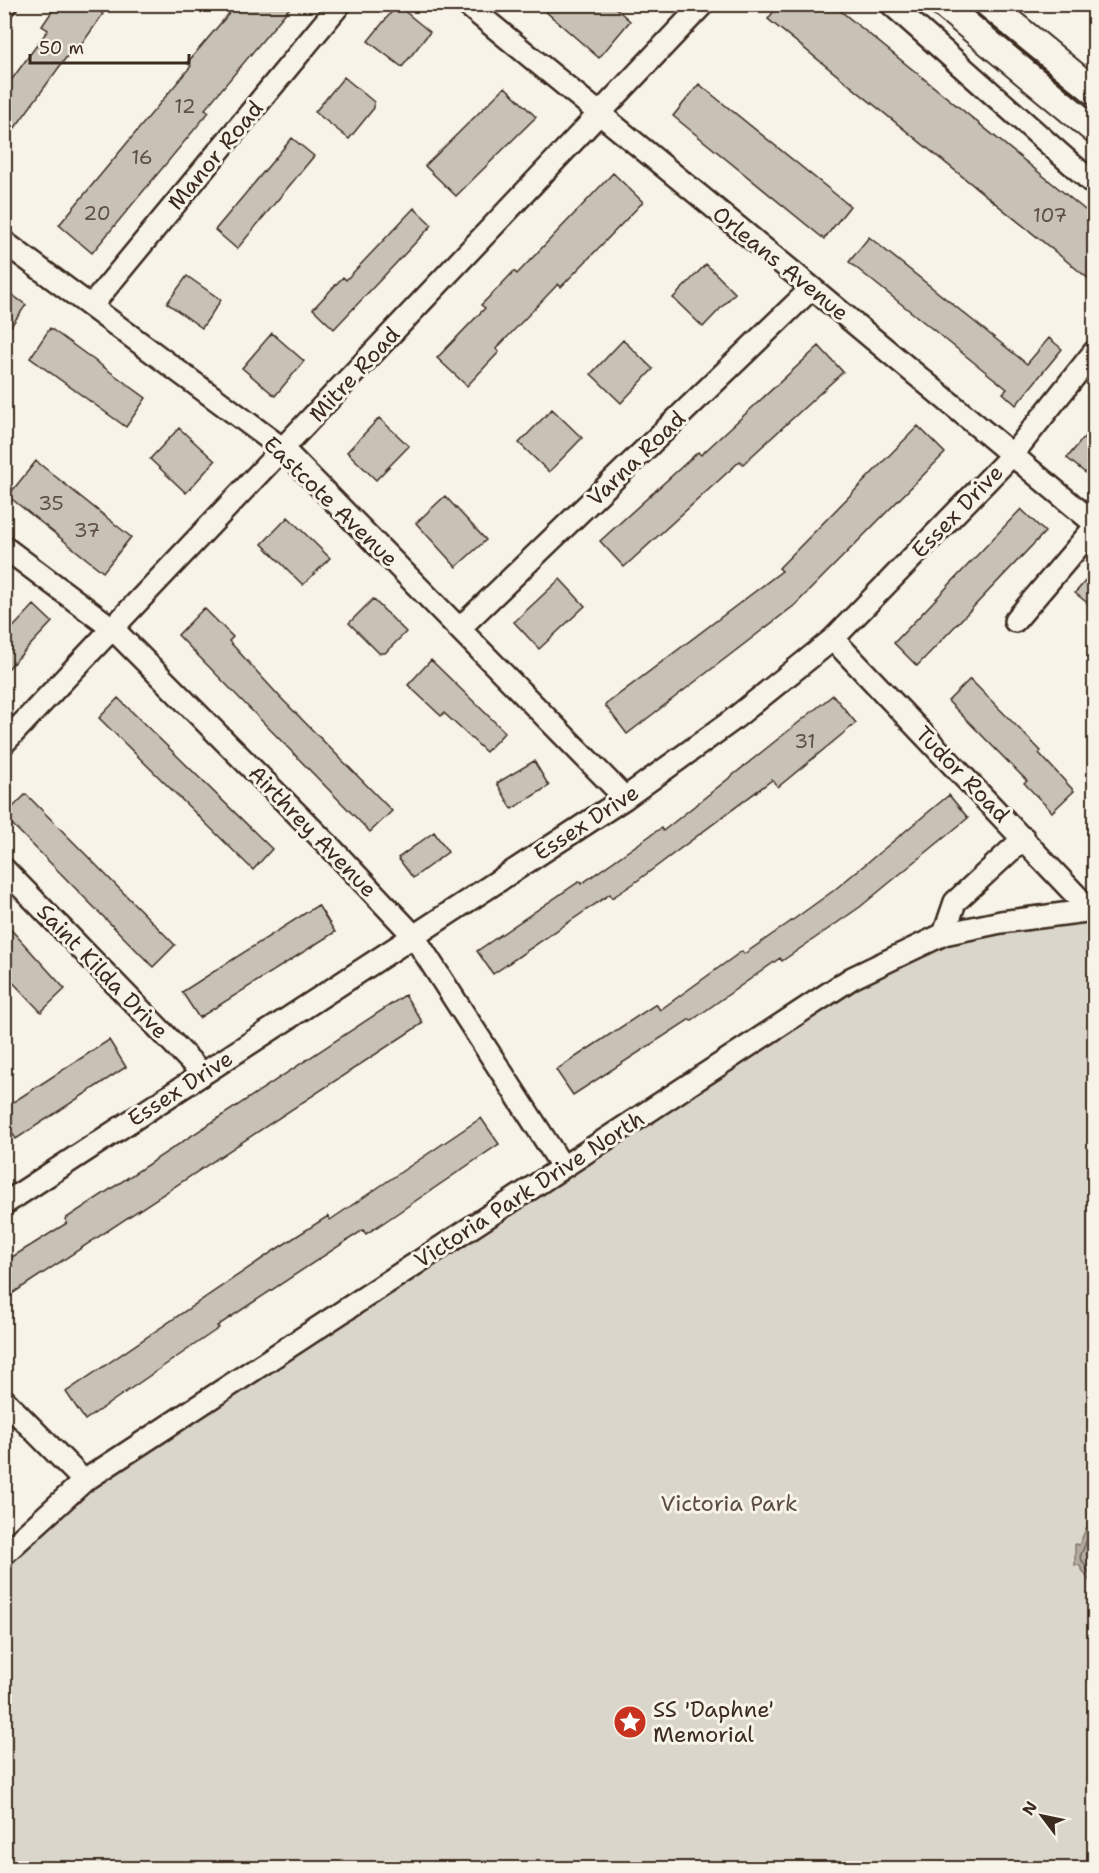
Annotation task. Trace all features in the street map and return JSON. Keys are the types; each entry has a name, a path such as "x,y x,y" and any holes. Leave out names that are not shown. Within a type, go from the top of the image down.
{"main road":[{"path":"942,4 1095,130"},
{"path":"988,4 1095,91"}],"street":[{"name":"Manor Road","path":"91,306 340,4"},
{"name":"Orleans Avenue","path":"466,4 1095,524"},
{"name":"Mitre Road","path":"4,743 703,4"},
{"path":"891,4 1095,184"},
{"name":"Eastcote Avenue","path":"4,242 283,449 625,798"},
{"name":"Varna Road","path":"460,628 812,288"},
{"name":"Essex Drive","path":"4,1204 625,798 730,722 833,639 1012,455 1095,352"},
{"path":"1015,621 1095,528"},
{"name":"Airthrey Avenue","path":"4,547 113,629 332,849 413,935 562,1166"},
{"name":"Tudor Road","path":"833,639 1093,910"},
{"path":"944,934 955,902 1024,838"},
{"name":"Saint Kilda Drive","path":"4,869 202,1073"},
{"name":"Victoria Park Drive North","path":"4,1554 84,1481 852,978 944,934 1001,922 1093,910"},
{"path":"4,1400 84,1481"}],"green space":[{"name":"Victoria Park","path":"1094,910 1094,1868 5,1868 5,1554 84,1481 944,934"}],"water":[{"path":"1094,1511 1094,1588 1079,1565 1075,1565 1075,1544 1079,1545"}],"building":[{"path":"57,4 89,4 103,14 77,51 73,48 4,143 4,90 48,30 42,26"},
{"path":"237,4 293,4 205,109 209,112 92,253 59,225 191,66 187,63"},
{"path":"537,4 611,4 630,21 599,58"},
{"path":"779,4 832,4 1095,218 1095,284 768,19"},
{"path":"397,5 430,32 402,67 368,41"},
{"path":"344,77 374,102 374,108 349,139 315,112"},
{"path":"699,84 850,206 824,239 673,116"},
{"path":"505,87 536,117 456,196 425,166"},
{"path":"292,138 314,156 237,249 215,230"},
{"path":"613,173 643,202 561,287 558,284 496,349 499,352 467,386 437,358 485,308 481,305 514,271 517,274"},
{"path":"414,208 432,225 334,329 313,309 343,277 346,280"},
{"path":"869,237 1027,364 1049,338 1062,349 1016,405 1003,393 1007,389 849,262"},
{"path":"706,264 735,293 703,327 673,298"},
{"path":"187,276 221,300 202,328 167,303"},
{"path":"4,289 26,305 4,336"},
{"path":"50,328 146,398 126,427 30,358"},
{"path":"272,333 304,361 275,396 242,368"},
{"path":"623,340 653,369 621,403 591,374"},
{"path":"819,346 843,372 743,464 740,461 624,567 600,541 698,452 701,455"},
{"path":"552,409 582,438 549,472 519,443"},
{"path":"379,418 409,446 376,480 347,452"},
{"path":"1095,424 1095,481 1067,458"},
{"path":"918,426 945,453 795,605 627,734 605,705 782,571 779,568"},
{"path":"179,428 215,461 186,493 150,459"},
{"path":"36,461 131,537 103,572 8,496"},
{"path":"445,496 486,540 456,567 416,523"},
{"path":"1021,509 1045,532 917,666 894,643"},
{"path":"288,517 330,558 303,585 262,544"},
{"path":"1095,570 1095,609 1075,593"},
{"path":"560,579 585,606 539,649 514,622"},
{"path":"373,599 406,632 385,653 379,653 349,623"},
{"path":"34,605 52,622 4,673 4,637"},
{"path":"204,608 233,637 229,641 280,697 392,811 370,832 178,635"},
{"path":"431,660 505,732 486,752 444,713 441,716 408,685"},
{"path":"970,679 1041,751 1039,753 1074,791 1052,812 1024,783 1027,781 948,701"},
{"path":"833,695 856,723 778,787 772,780 633,884 612,898 610,894 493,974 477,951 580,881 581,884 661,828 663,831"},
{"path":"118,698 272,849 253,870 99,718"},
{"path":"534,761 549,786 512,809 497,783"},
{"path":"26,794 175,945 153,967 4,816"},
{"path":"949,795 968,818 860,907 782,961 780,958 691,1021 690,1019 573,1095 556,1070 656,1004 660,1010 742,951 744,954 783,927 833,891"},
{"path":"434,832 448,852 413,878 398,858"},
{"path":"318,905 335,932 199,1018 182,992"},
{"path":"4,922 65,989 41,1012 4,973"},
{"path":"405,995 423,1023 4,1299 4,1262 67,1223 65,1219"},
{"path":"109,1040 126,1067 16,1139 4,1121 4,1108"},
{"path":"481,1118 499,1144 366,1234 363,1230 217,1326 219,1328 85,1420 66,1392 275,1250 328,1216 330,1220"}],"place":[{"name":"SS 'Daphne' Memorial","path":"630,1722"}]}
